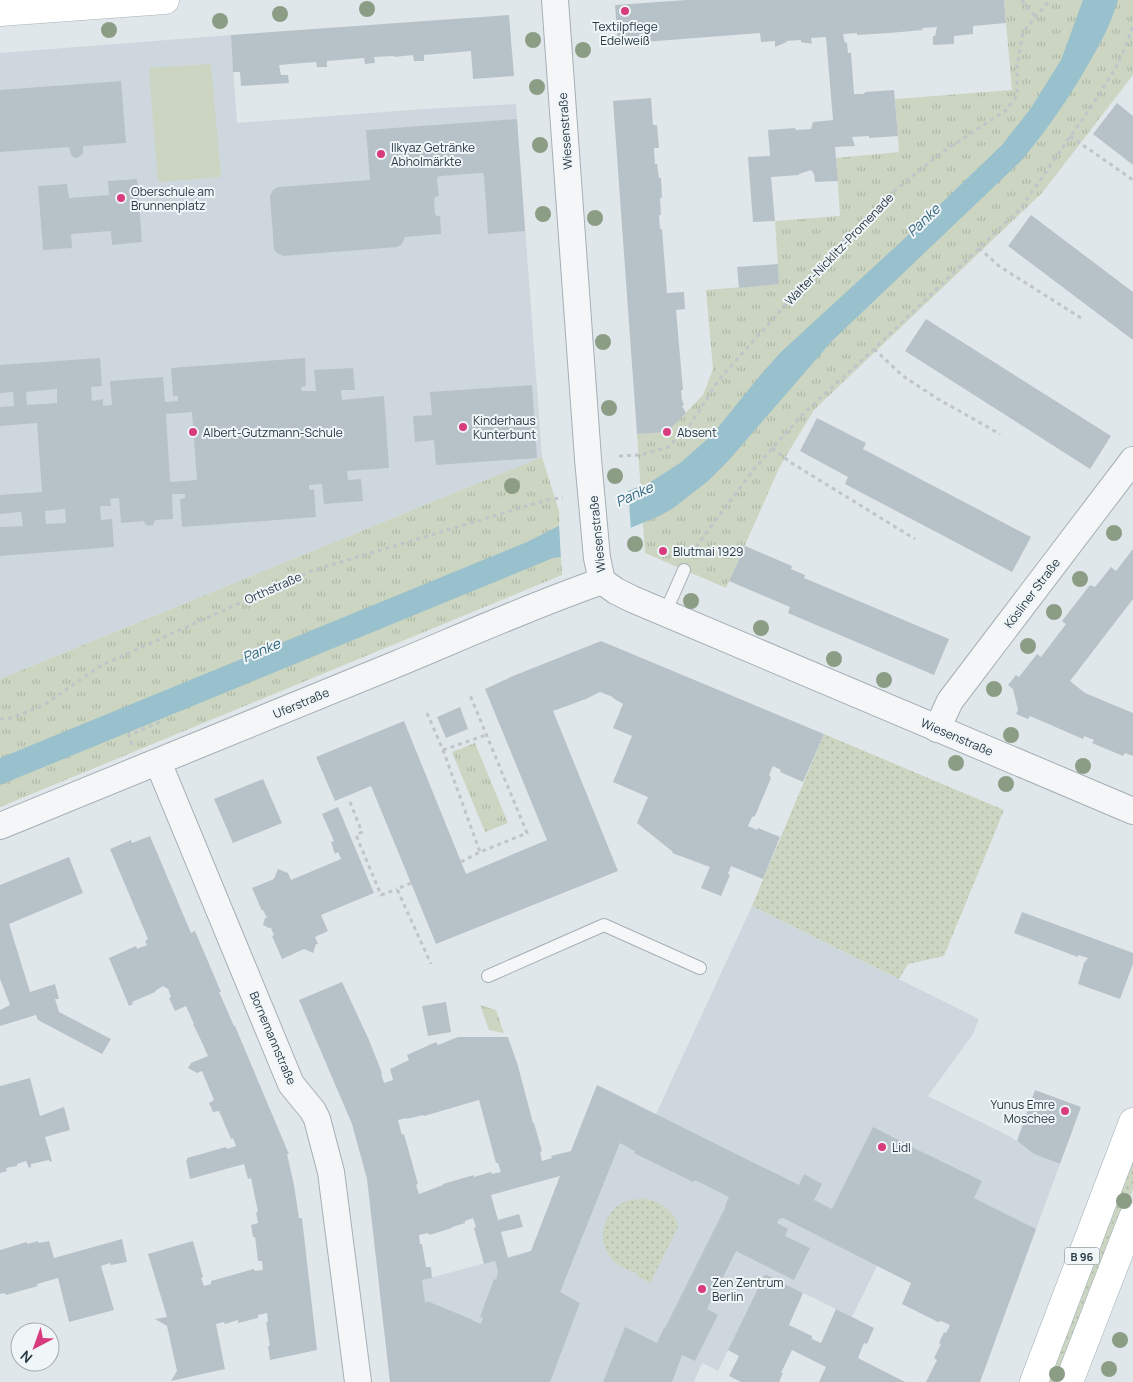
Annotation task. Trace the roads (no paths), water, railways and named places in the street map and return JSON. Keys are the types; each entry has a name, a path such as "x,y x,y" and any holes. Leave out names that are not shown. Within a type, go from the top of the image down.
{"main road":[{"path":"0,12 158,0"},
{"name":"B 96","path":"1034,1382 1133,1122"},
{"name":"B 96","path":"1069,1382 1133,1217"}],"street":[{"name":"Wiesenstraße","path":"555,0 588,459 600,570 616,591 665,614 1133,811"},
{"name":"Kösliner Straße","path":"937,729 950,700 1133,460"},
{"name":"Uferstraße","path":"0,826 571,592 600,570"},
{"name":"Bornemannstraße","path":"158,762 291,1084 317,1119 331,1172 358,1382"}],"lane":[{"path":"665,614 684,570"},
{"path":"488,976 604,925 700,968"}],"water":[{"name":"Panke","path":"1083,0 1118,0 1098,48 1057,114 1031,149 1021,161 832,341 729,460 708,481 672,509 561,557 553,558 0,785 0,758 527,542 628,491 649,483 680,463 715,431 781,352 904,239 1002,145 1031,108 1061,60"}],"place":[{"name":"Textilpflege Edelweiß","path":"625,11"},
{"name":"Ilkyaz Getränke Abholmärkte","path":"381,154"},
{"name":"Oberschule am Brunnenplatz","path":"121,198"},
{"name":"Kinderhaus Kunterbunt","path":"463,427"},
{"name":"Albert-Gutzmann-Schule","path":"193,432"},
{"name":"Absent","path":"667,432"},
{"name":"Blutmai 1929","path":"663,551"},
{"name":"Yunus Emre Moschee","path":"1065,1111"},
{"name":"Lidl","path":"882,1147"},
{"name":"Zen Zentrum Berlin","path":"702,1289"}]}
